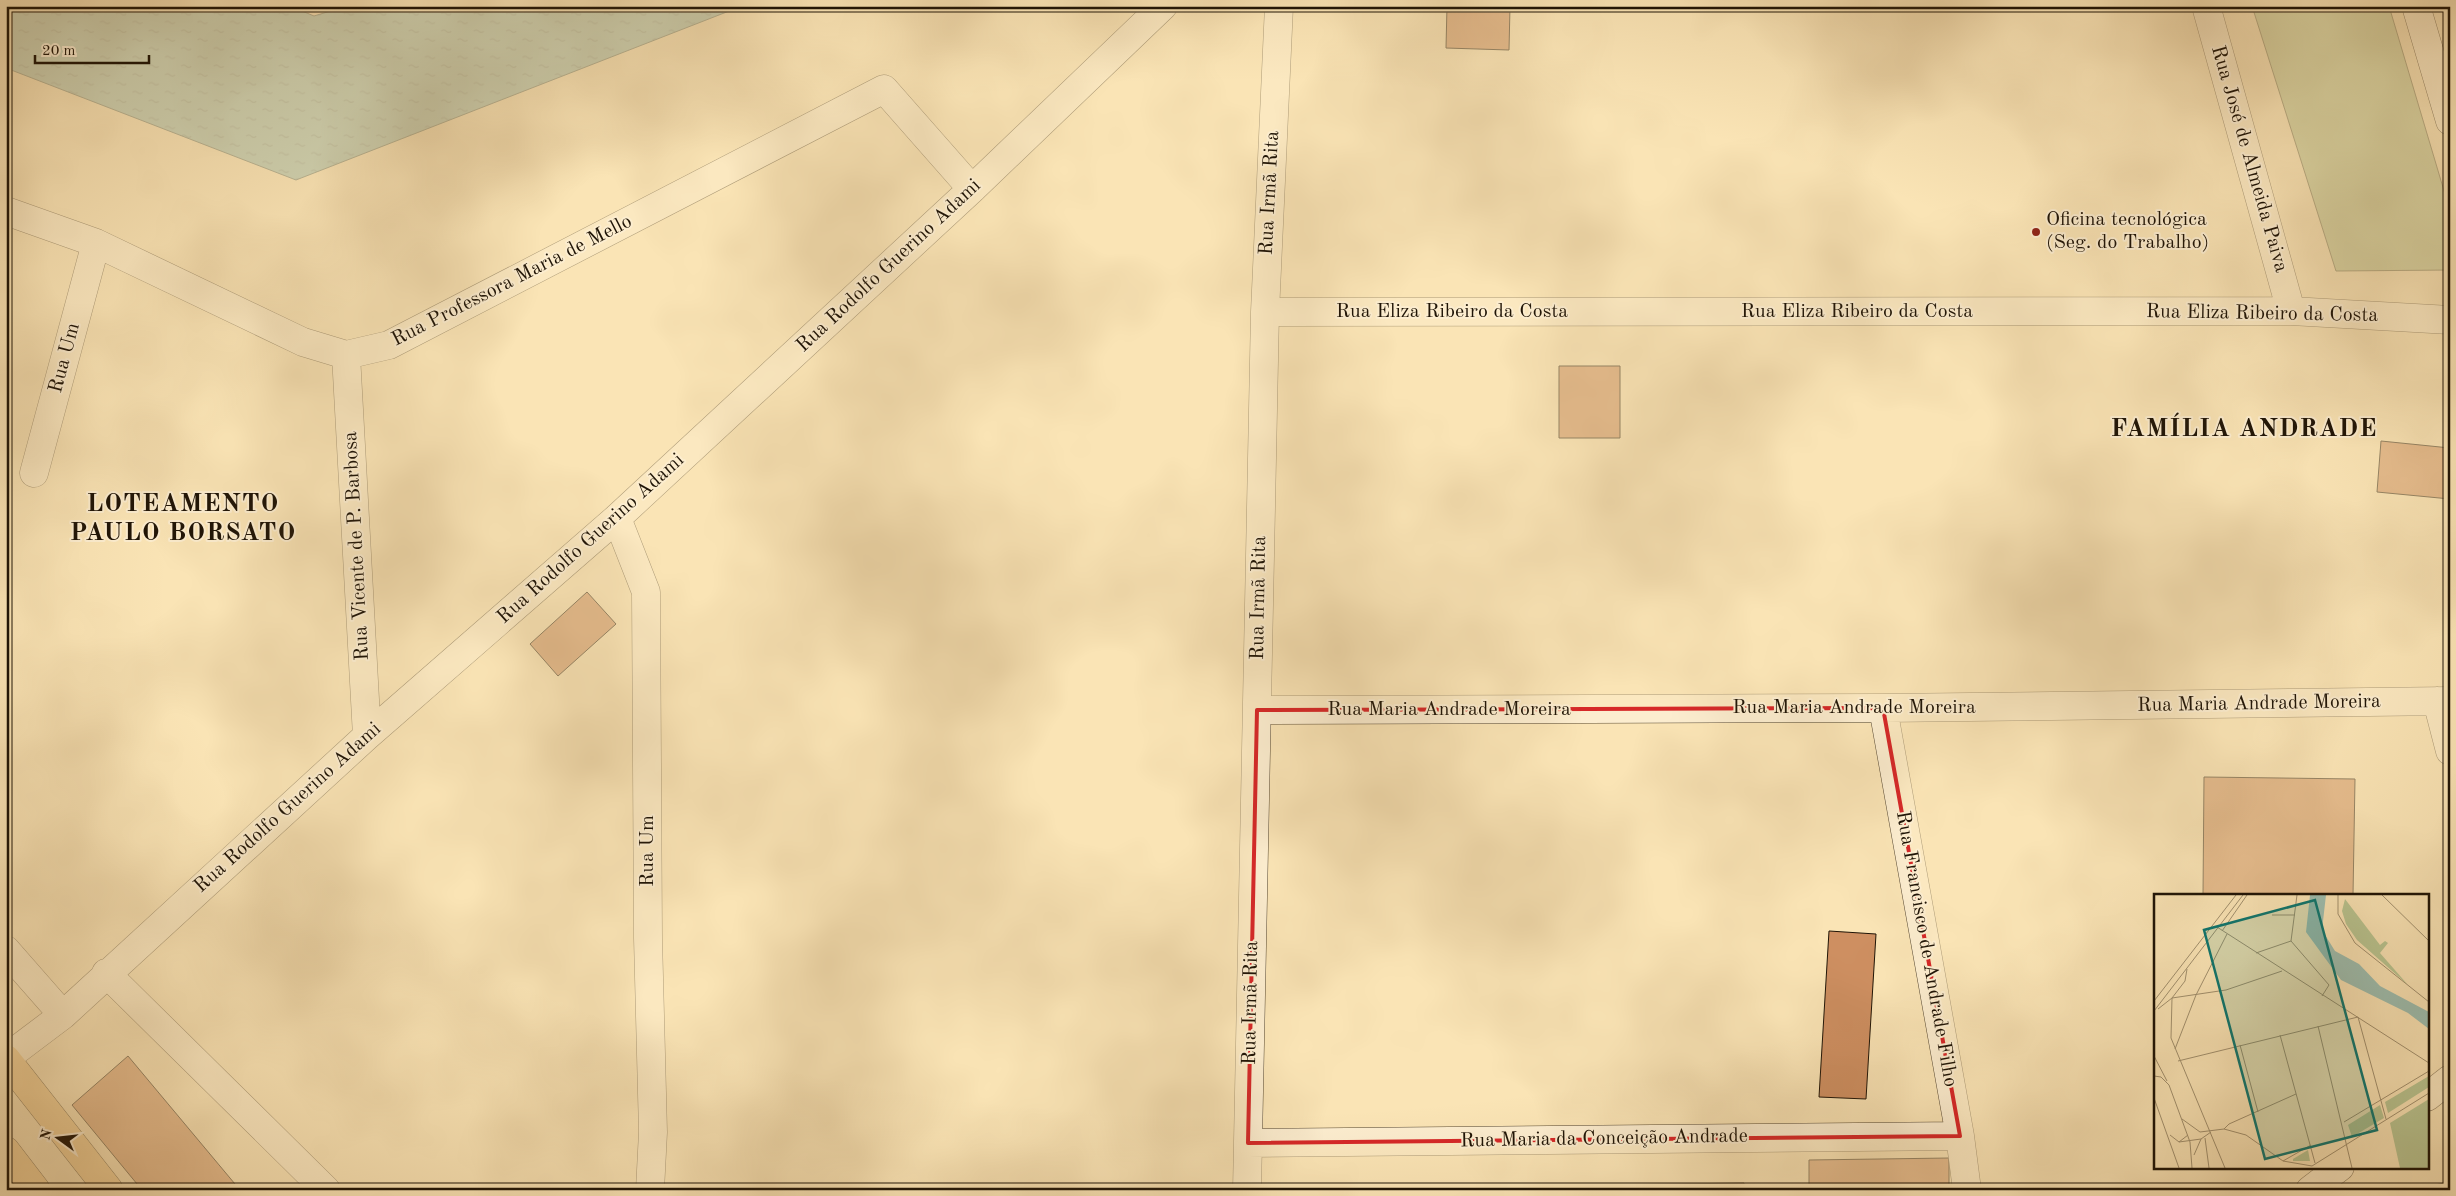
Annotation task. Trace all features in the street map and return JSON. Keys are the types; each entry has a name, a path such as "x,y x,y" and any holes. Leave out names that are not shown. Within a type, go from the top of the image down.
{"highway":[{"path":"6,1059 109,1190"},
{"path":"6,1151 36,1190"}],"street":[{"name":"Rua Rodolfo Guerino Adami","path":"6,1059 62,1014 367,736 617,518 972,189 1163,6"},
{"name":"Rua Irmã Rita","path":"1247,1190 1265,312 1279,6"},
{"name":"Rua José de Almeida Paiva","path":"2206,6 2291,312"},
{"path":"2416,6 2450,120"},
{"name":"Rua Professora Maria de Mello","path":"346,355 389,345 884,89 972,189"},
{"path":"6,211 96,243 295,338 346,355"},
{"name":"Rua Um","path":"34,473 96,243"},
{"name":"Rua Eliza Ribeiro da Costa","path":"1265,312 2291,312 2450,320"},
{"name":"Rua Vicente de P. Barbosa","path":"346,355 367,736"},
{"name":"Rua Um","path":"617,518 646,592 648,938 653,1132 650,1190"},
{"path":"2443,701 2450,751"},
{"name":"Rua Maria Andrade Moreira","path":"1257,710 1883,708 2443,701"},
{"name":"Rua Francisco de Andrade Filho","path":"1883,708 1960,1136 1966,1190"},
{"path":"6,950 62,1014"},
{"path":"106,973 326,1190"},
{"path":"2428,1096 2450,1079"},
{"name":"Rua Maria da Conceição Andrade","path":"1248,1143 1960,1136"},
{"path":"2310,1190 2339,1168"}],"highlighted area":[{"path":"1883,708 1960,1136 1248,1143 1257,710"}],"green space":[{"path":"2252,6 2389,6 2450,211 2450,270 2336,271"}],"water":[{"path":"6,6 290,6 314,16 347,6 742,6 296,180 6,68"}],"building":[{"path":"1447,6 1510,6 1509,50 1446,48"},
{"path":"1559,366 1620,366 1620,438 1559,438"},
{"path":"2381,441 2450,448 2450,499 2377,492"},
{"path":"587,592 616,624 558,676 530,644"},
{"path":"2204,777 2355,779 2353,894 2203,894"},
{"path":"1829,931 1876,934 1866,1099 1819,1097"},
{"path":"128,1056 240,1190 142,1190 72,1105"},
{"path":"1949,1158 1949,1190 1809,1190 1809,1160"},
{"path":"2450,1182 2450,1190 2414,1190 2414,1189"},
{"path":"1744,1183 1744,1190 1324,1189"}],"place":[{"name":"Oficina tecnológica (Seg. do Trabalho)","path":"2036,232"}],"district":[{"name":"FAMÍLIA ANDRADE","path":"2244,429"},
{"name":"LOTEAMENTO PAULO BORSATO","path":"183,518"}]}
